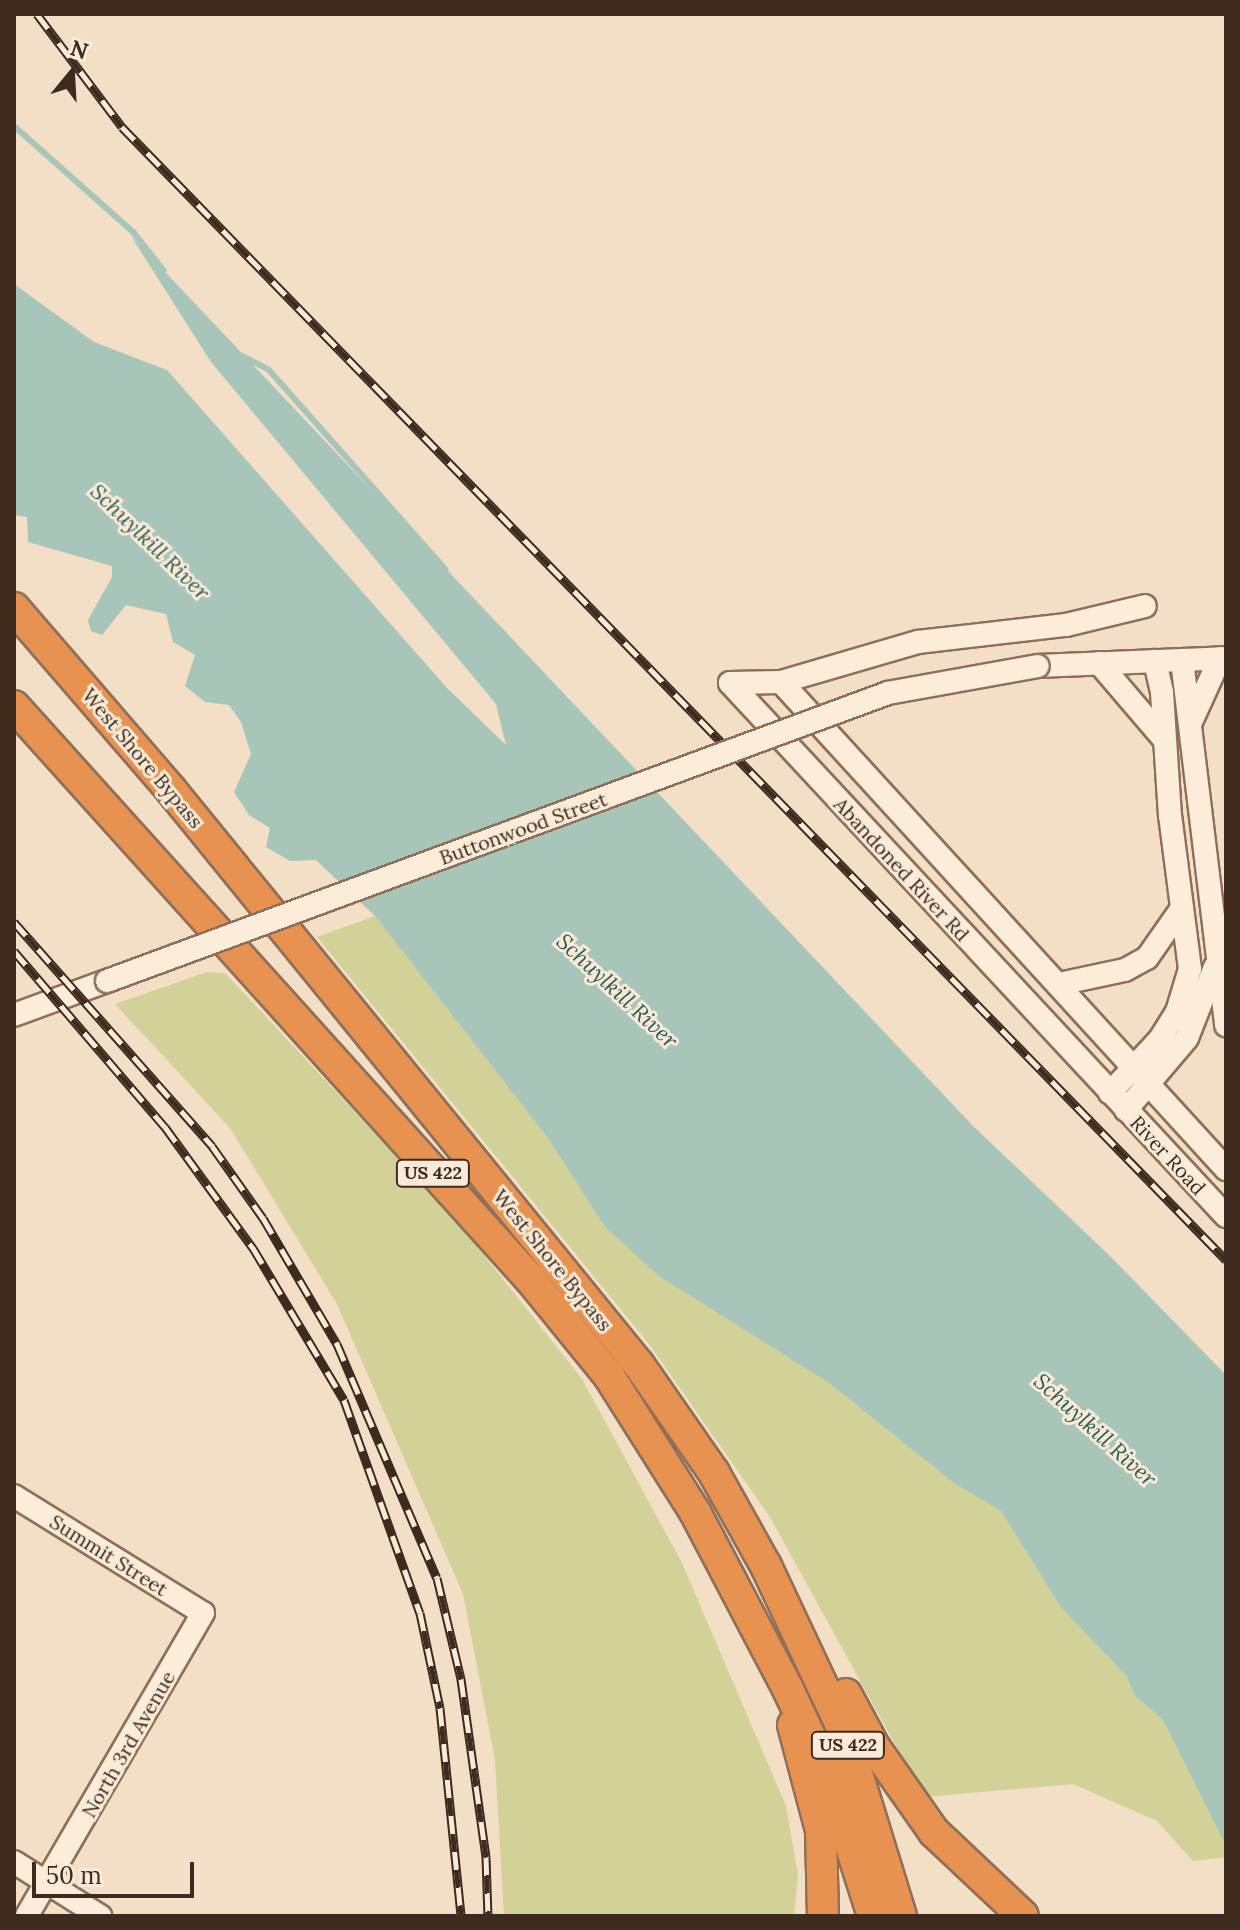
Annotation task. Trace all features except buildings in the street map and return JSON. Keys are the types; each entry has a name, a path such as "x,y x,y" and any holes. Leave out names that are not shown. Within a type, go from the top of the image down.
{"highway":[{"name":"West Shore Bypass","path":"14,608 171,790 639,1365 714,1473 775,1583 845,1734 901,1916"},
{"name":"West Shore Bypass","path":"14,706 531,1280 609,1376 695,1512 787,1687 828,1775 873,1916"},
{"path":"775,1583 810,1630 875,1748 917,1810 956,1856 1023,1916"},
{"path":"787,1687 798,1756 821,1830 823,1916"}],"street":[{"name":"Abandoned River Rd","path":"1110,1093 730,683 781,682 918,642 1066,625 1145,606"},
{"name":"Buttonwood Street","path":"14,1015 888,693 1038,666 1223,658"},
{"path":"1189,727 1223,658"},
{"path":"1182,660 1226,1025"},
{"path":"1110,1093 1160,1039 1186,990 1188,942 1155,661"},
{"path":"1099,663 1164,739"},
{"name":"Abandoned River Rd","path":"781,682 1226,1169"},
{"path":"1059,984 1125,970 1147,958 1182,908"},
{"path":"1126,1110 1150,1085 1196,1024 1217,962"},
{"name":"River Road","path":"1110,1093 1226,1216"},
{"name":"Summit Street","path":"14,1496 203,1613"},
{"name":"North 3rd Avenue","path":"27,1916 203,1613"},
{"path":"14,1862 100,1916"}],"green space":[{"path":"375,916 547,1137 605,1227 829,1383 955,1484 1001,1511 1060,1606 1127,1677 1135,1696 1163,1720 1226,1846 1226,1857 1193,1861 1157,1821 1073,1784 924,1797 770,1517 649,1344 317,937"},
{"path":"207,972 225,973 456,1220 582,1379 682,1563 786,1806 798,1875 794,1916 504,1916 495,1760 463,1594 337,1304 230,1128 115,1004"}],"water":[{"name":"Schuylkill River","path":"131,236 974,1127 1110,1256 1226,1375 1226,1846 1163,1720 1135,1696 1127,1677 1060,1606 1001,1511 955,1484 829,1383 659,1276 605,1227 547,1137 375,916 316,860 290,861 266,847 270,828 249,815 234,792 251,754 241,722 229,705 205,702 185,686 195,655 173,642 166,614 126,605 102,635 91,631 88,620 112,577 112,566 28,542 27,517 14,515 14,284 94,342 167,370 447,688 506,745 496,704 211,362"}],"waterway":[{"path":"14,126 134,233 164,271"},
{"path":"242,356 269,370 445,569"}],"railway":[{"path":"37,14 122,127 1226,1260"},
{"path":"14,922 212,1146 263,1218 337,1344 437,1578 461,1679 486,1857 488,1916"},
{"path":"14,951 165,1127 253,1248 344,1400 420,1613 440,1708 461,1916"}]}
